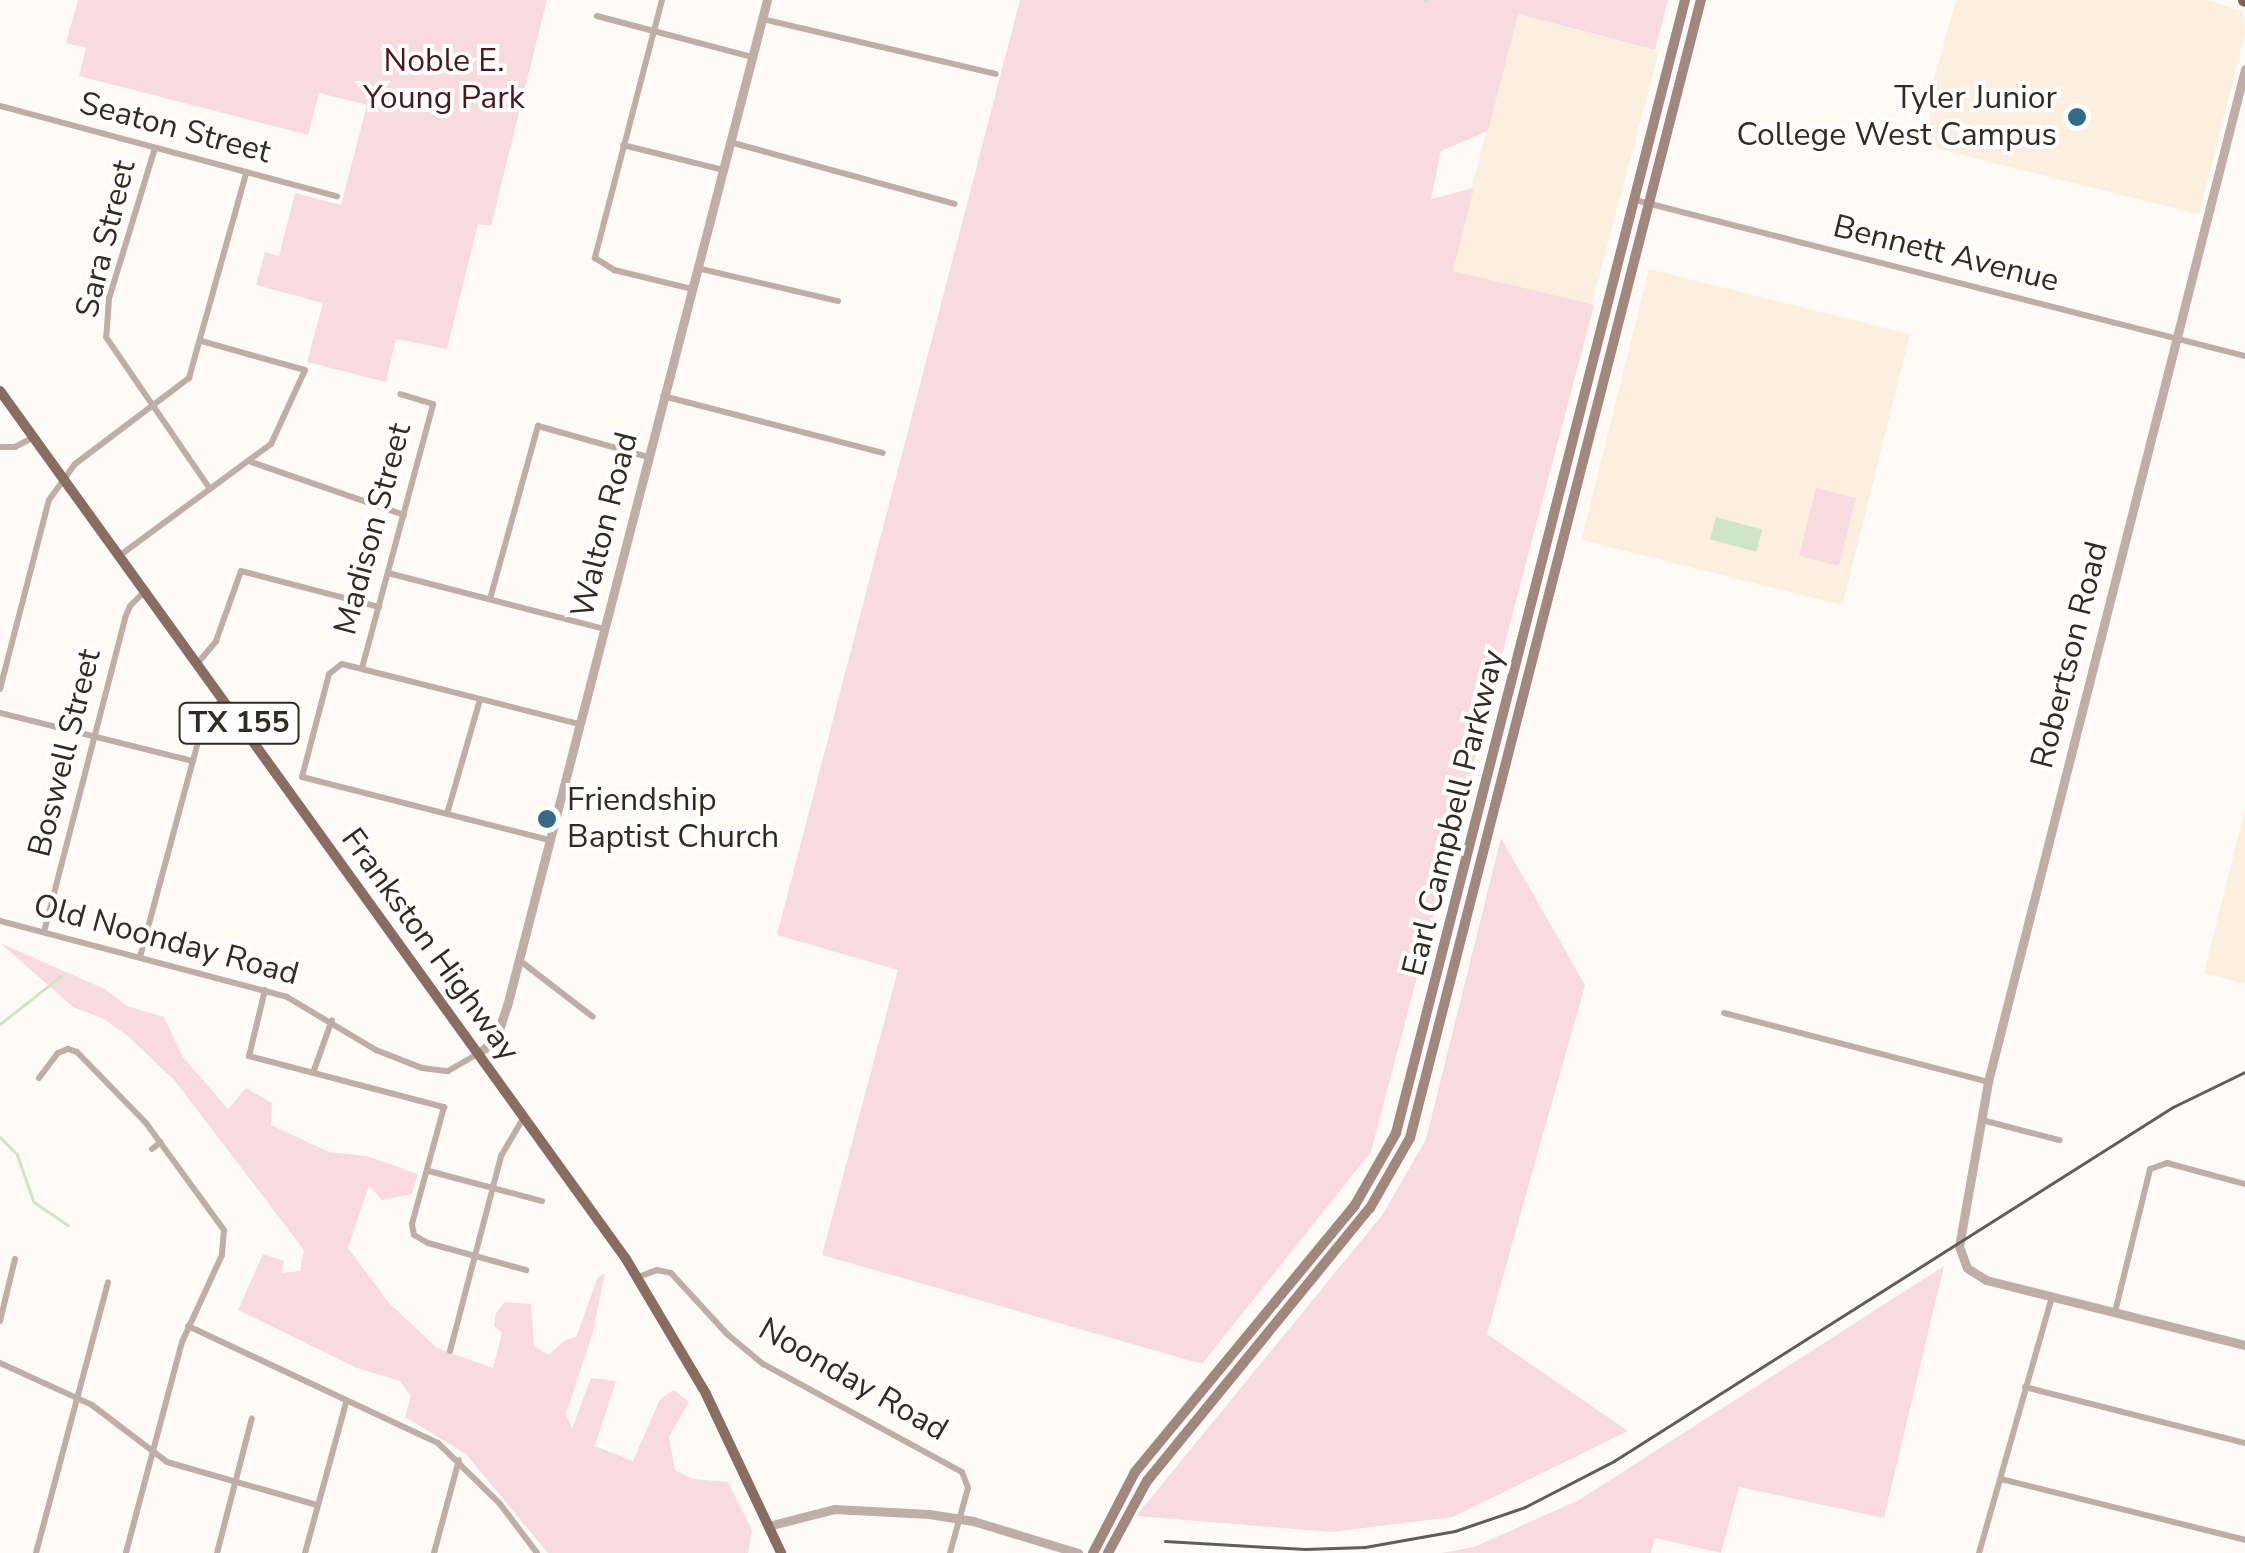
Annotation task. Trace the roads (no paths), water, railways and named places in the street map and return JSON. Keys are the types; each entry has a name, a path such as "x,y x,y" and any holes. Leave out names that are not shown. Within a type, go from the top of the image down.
{"main road":[{"name":"Earl Campbell Parkway","path":"1093,1553 1135,1472 1361,1196 1384,1161 1402,1117 1685,0"},
{"name":"Earl Campbell Parkway","path":"1108,1553 1146,1481 1382,1192 1416,1122 1701,0"},
{"name":"Frankston Highway","path":"0,391 638,1278 706,1394 781,1553"},
{"path":"1519,658 1533,662"},
{"path":"1402,1117 1416,1122"}],"street":[{"path":"662,0 595,252 596,263 692,290"},
{"name":"Walton Road","path":"478,1054 498,1036 768,0"},
{"path":"596,16 752,57"},
{"path":"762,20 996,74"},
{"name":"Robertson Road","path":"2052,1296 1980,1278 1960,1255 1980,1120 2245,69"},
{"name":"Seaton Street","path":"0,106 337,196"},
{"path":"730,142 955,204"},
{"path":"623,145 722,170"},
{"name":"Sara Street","path":"155,148 106,319 112,352 210,489"},
{"path":"0,690 43,517 62,478 189,378 246,174"},
{"name":"Bennett Avenue","path":"1635,200 2245,356"},
{"path":"697,268 838,301"},
{"path":"119,556 250,461 278,436 305,370 201,341"},
{"name":"Madison Street","path":"302,777 335,667 362,668 433,404 401,394"},
{"path":"664,396 883,453"},
{"path":"490,600 538,426 648,457"},
{"path":"0,447 15,448 33,437"},
{"path":"250,461 404,515"},
{"path":"197,664 216,641 241,571 379,606"},
{"path":"388,573 604,628"},
{"name":"Boswell Street","path":"44,932 128,610 144,592"},
{"path":"362,668 579,724"},
{"path":"140,957 206,715 222,698"},
{"path":"447,814 480,699"},
{"path":"0,713 193,761"},
{"path":"286,788 302,777 550,840"},
{"name":"Old Noonday Road","path":"0,921 296,1000 385,1054 429,1070 448,1070 478,1054"},
{"path":"518,960 592,1017"},
{"path":"265,990 248,1056 444,1106 430,1171 412,1224 414,1235 428,1244 526,1270"},
{"path":"1724,1013 1988,1082"},
{"path":"313,1073 332,1020"},
{"path":"40,1078 48,1061 61,1050 73,1049 160,1142 218,1216 224,1234 220,1260 188,1326 126,1553"},
{"path":"450,1351 492,1188 505,1147 524,1117"},
{"path":"1980,1120 2059,1140"},
{"path":"152,1149 160,1142"},
{"path":"2115,1312 2148,1174 2161,1163 2245,1184"},
{"path":"430,1171 542,1201"},
{"path":"0,1321 15,1259"},
{"name":"Noonday Road","path":"638,1278 658,1270 671,1274 727,1334 763,1364 962,1472 968,1488 960,1518"},
{"path":"36,1553 108,1282"},
{"path":"1979,1553 2052,1296 2245,1345"},
{"path":"188,1326 346,1403 407,1426 459,1460 537,1553"},
{"path":"0,1364 77,1397 152,1454 183,1469 318,1504"},
{"path":"2025,1387 2245,1443"},
{"path":"305,1553 346,1403"},
{"path":"217,1553 252,1418"},
{"path":"434,1553 459,1460"},
{"path":"2000,1479 2245,1540"},
{"path":"768,1526 834,1508 960,1518 1078,1553"},
{"path":"950,1553 960,1518"},
{"path":"521,1552 530,1544"}],"waterway":[{"path":"0,1024 61,976"},
{"path":"0,1137 17,1154 34,1202 68,1225"}],"railway":[{"path":"1165,1541 1305,1549 1365,1547 1455,1531 1525,1507 1614,1461 2173,1107 2245,1072"}],"place":[{"name":"Tyler Junior College West Campus","path":"2077,117"},
{"name":"Friendship Baptist Church","path":"547,819"}],"park label":[{"name":"Noble E. Young Park","path":"444,80"}]}
